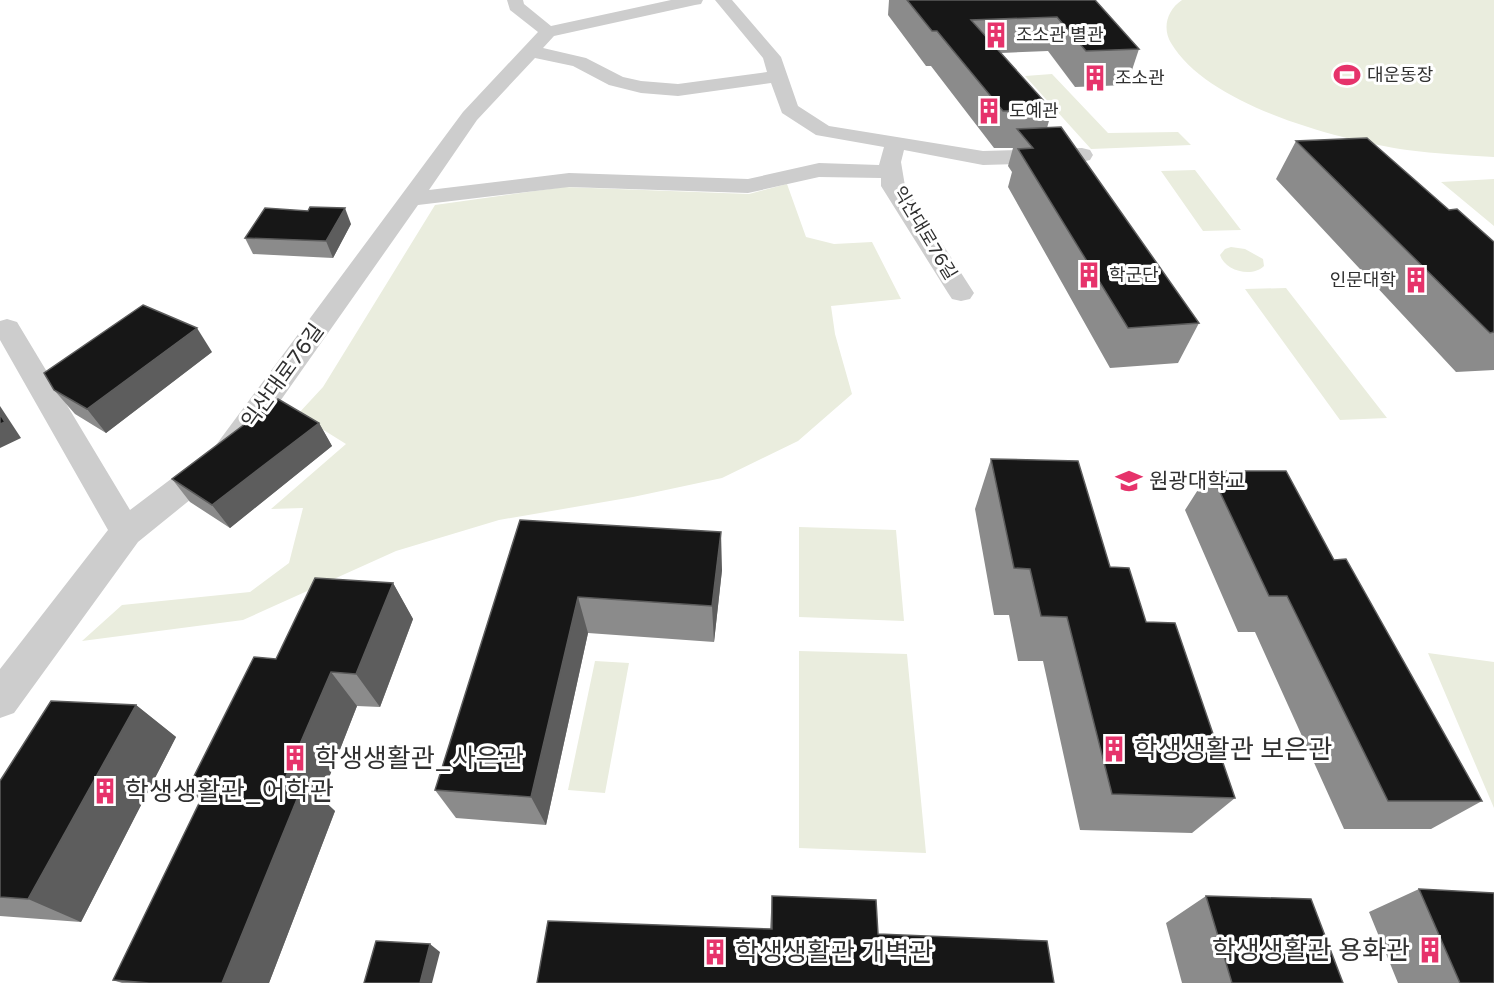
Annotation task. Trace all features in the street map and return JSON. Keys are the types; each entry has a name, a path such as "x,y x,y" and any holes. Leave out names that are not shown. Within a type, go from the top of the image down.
{"street":[{"path":"515,0 516,6 539,42 616,81 641,87 678,90 778,76"},
{"path":"539,42 695,0"},
{"path":"723,0 772,57 789,109 823,130 983,158 1082,155"},
{"name":"익산대로76길","path":"0,700 126,532 227,453 470,116 539,42"},
{"name":"익산대로76길","path":"896,142 890,162 893,186 961,293"},
{"name":"익산대로76길","path":"410,200 569,180 748,186 819,170 891,172"},
{"path":"7,328 126,532"}],"shaded area":[{"name":"대운동장","path":"1182,0 1494,0 1494,157 1407,150 1347,138 1277,116 1244,102 1214,85 1189,65 1171,43 1167,31 1168,20 1173,9"},
{"path":"1052,74 1108,133 1178,132 1191,145 1091,149 1025,76"},
{"path":"1195,170 1241,230 1203,231 1161,171"},
{"path":"1494,179 1494,226 1441,182"},
{"path":"787,184 806,237 834,244 872,242 901,299 831,306 835,334 852,394 798,441 722,478 633,497 499,520 396,551 243,620 82,641 122,605 250,592 289,563 303,508 271,509 346,444 298,414 323,387 435,205 564,187 749,194"},
{"path":"1231,247 1245,249 1263,259 1264,266 1253,272 1233,269 1223,261 1220,255 1225,249"},
{"path":"1286,288 1387,418 1340,420 1245,289"},
{"path":"799,527 896,530 904,621 799,617"},
{"path":"799,651 907,654 926,853 799,848"},
{"path":"1428,653 1494,662 1494,808"},
{"path":"595,661 629,663 605,793 568,790"}],"building":[{"path":"907,0 1095,0 1139,49 1086,51 1057,17 971,20 1052,110 1003,111 937,31 932,31"},
{"path":"1061,127 1199,323 1128,328 1018,149 1033,148 1017,129"},
{"path":"1367,138 1449,210 1457,209 1494,242 1494,332 1490,333 1296,141"},
{"path":"310,207 345,208 326,241 245,238 265,208 308,211"},
{"path":"143,305 197,328 87,409 54,390 44,373"},
{"path":"278,399 319,423 212,505 172,479"},
{"path":"0,414 5,422 0,424"},
{"path":"991,459 1078,461 1110,567 1129,568 1146,622 1175,623 1235,798 1112,794 1067,617 1041,616 1030,569 1014,568"},
{"path":"1210,471 1286,471 1334,560 1346,559 1482,801 1388,801 1287,596 1269,596"},
{"path":"520,520 721,532 712,606 578,597 531,797 435,790"},
{"path":"315,578 393,583 356,674 331,672 284,781 304,782 222,983 149,983 113,980 205,791 187,790 254,657 276,659"},
{"path":"51,701 136,705 28,899 0,897 0,781"},
{"path":"1419,889 1494,893 1494,983 1460,983"},
{"path":"772,896 876,900 878,934 1047,941 1054,983 537,983 548,921 772,929"},
{"path":"1206,896 1311,899 1343,983 1232,983"},
{"path":"376,941 430,944 420,983 364,983"}],"place":[{"name":"조소관 별관","path":"996,35"},
{"name":"대운동장","path":"1347,75"},
{"name":"조소관","path":"1095,78"},
{"name":"도예관","path":"989,111"},
{"name":"학군단","path":"1089,275"},
{"name":"인문대학","path":"1416,280"},
{"name":"원광대학교","path":"1129,481"},
{"name":"학생생활관 보은관","path":"1114,749"},
{"name":"학생생활관_사은관","path":"295,758"},
{"name":"학생생활관_어학관","path":"105,791"},
{"name":"학생생활관 용화관","path":"1430,950"},
{"name":"학생생활관 개벽관","path":"715,952"}]}
